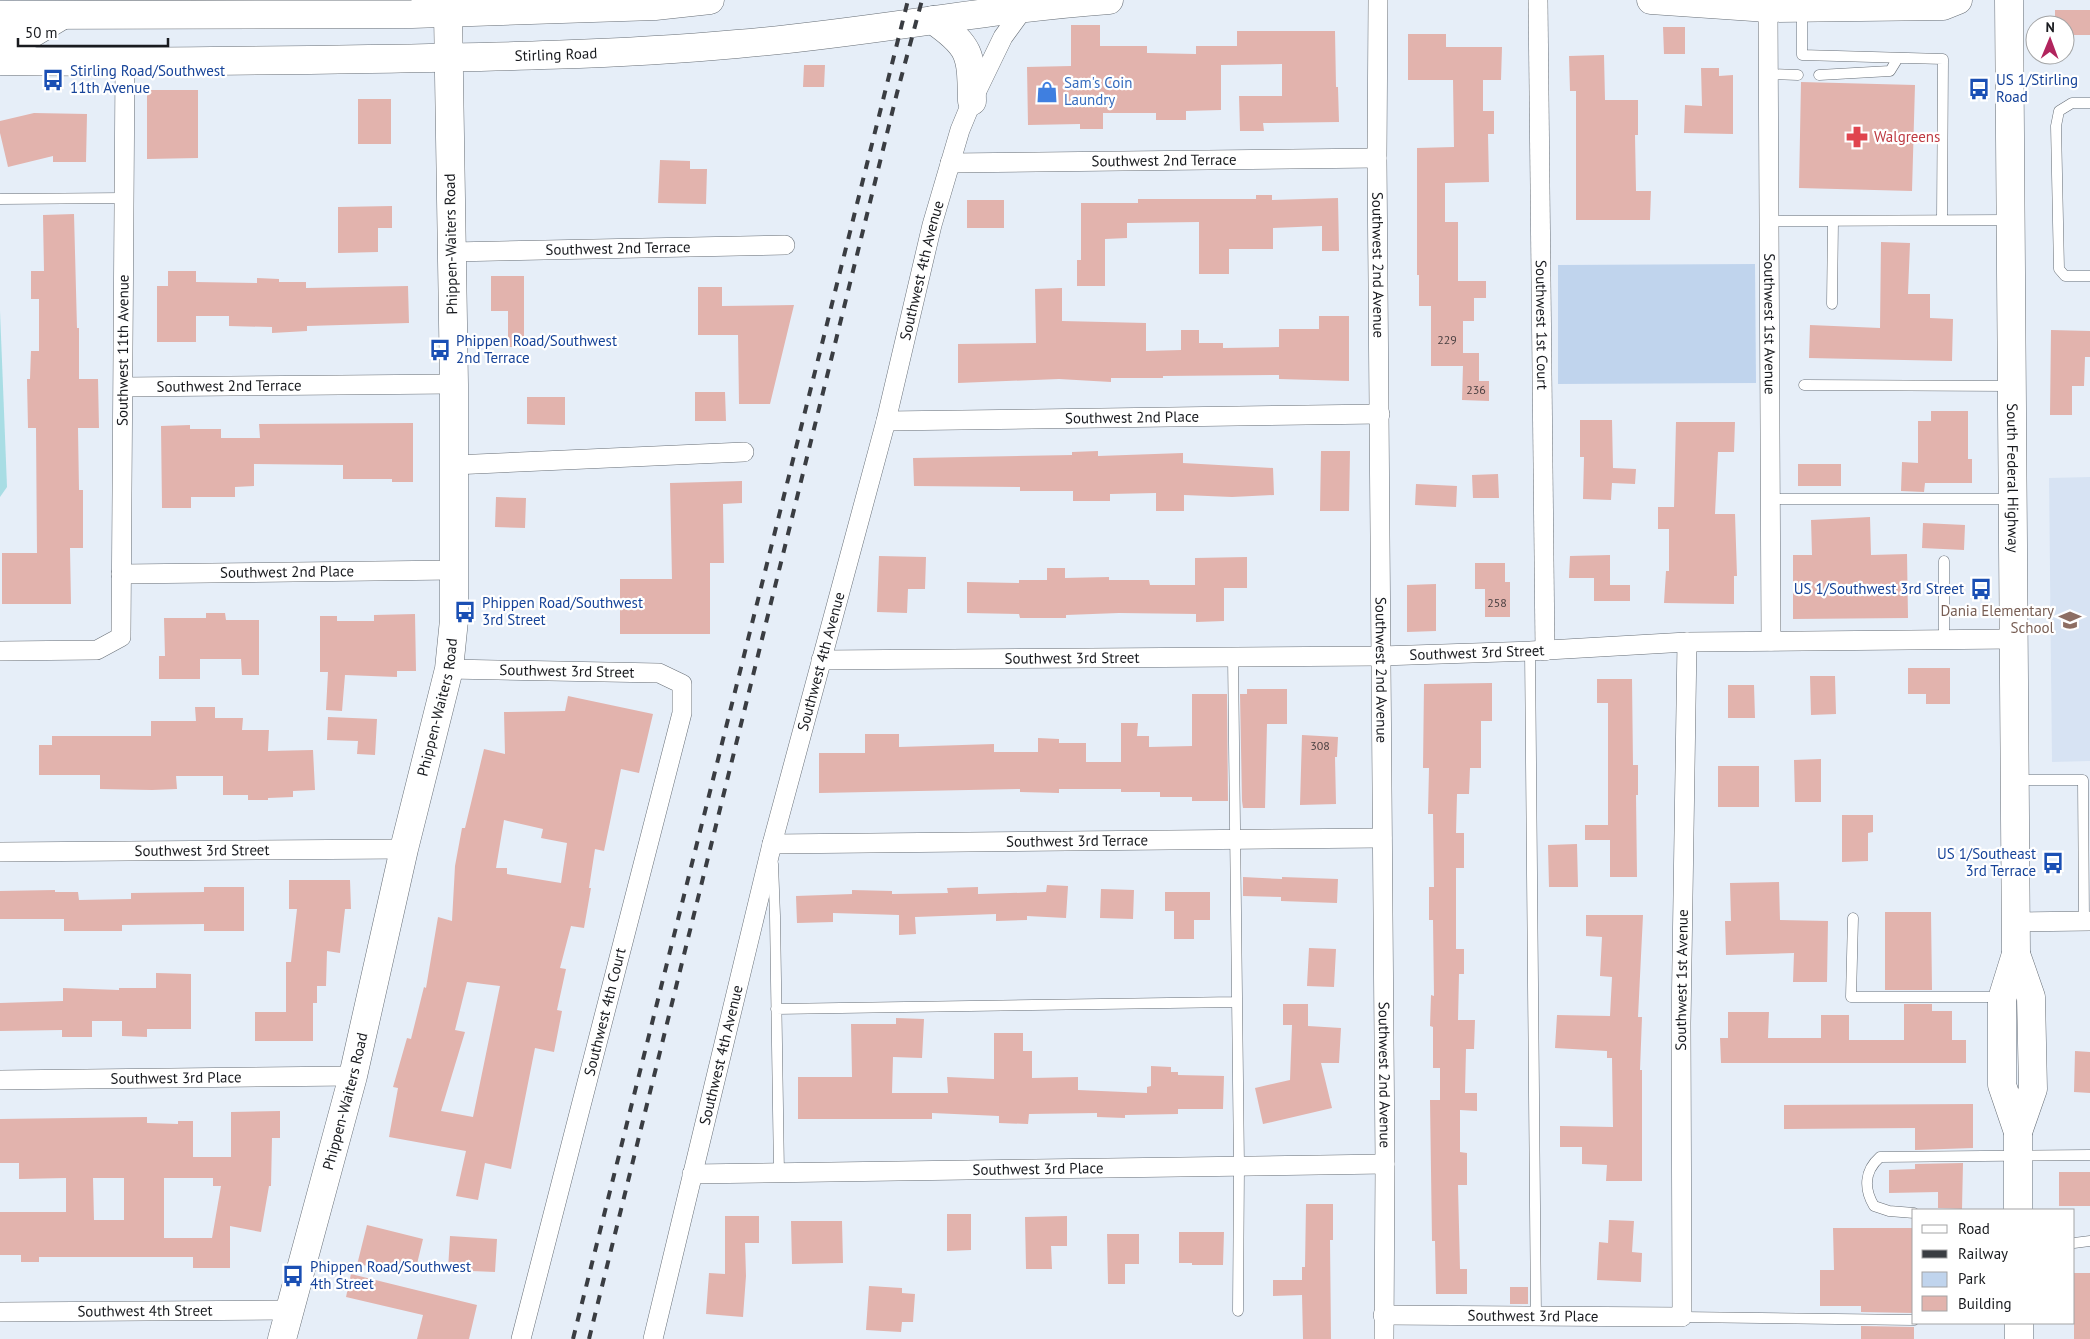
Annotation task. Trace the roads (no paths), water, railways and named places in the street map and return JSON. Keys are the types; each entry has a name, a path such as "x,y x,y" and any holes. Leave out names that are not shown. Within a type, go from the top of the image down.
{"main road":[{"path":"0,15 62,11 556,5 710,0"},
{"name":"Stirling Road","path":"0,61 125,63 448,58 592,53 740,44 933,20 1027,4 1108,0"},
{"path":"1650,0 1768,8 1943,6 1958,0"},
{"name":"South Federal Highway","path":"2009,0 2016,954 2002,997 2002,1084 2018,1145 2018,1209"},
{"name":"Phippen-Waiters Road","path":"282,1339 353,1076 404,849 449,669 454,620 454,384 448,6"},
{"path":"0,37 26,37 62,11"},
{"path":"933,20 963,44 968,54 971,66 972,101"},
{"name":"South Federal Highway","path":"2016,954 2032,997 2033,1089 2018,1145"},
{"path":"2019,1324 2019,1339"}],"street":[{"name":"Southwest 2nd Avenue","path":"1378,0 1377,158 1385,1164 1384,1339"},
{"name":"Southwest 1st Court","path":"1538,0 1538,651"},
{"name":"Southwest 4th Avenue","path":"653,1339 772,844 820,660 886,421 932,225 960,130 972,101 1003,36 1027,4"},
{"name":"Southwest 1st Avenue","path":"1768,8 1771,641"},
{"name":"Southwest 11th Avenue","path":"0,652 97,650 121,637 125,63"},
{"name":"Southwest 2nd Terrace","path":"950,163 1377,158"},
{"name":"Southwest 2nd Terrace","path":"452,252 785,245"},
{"name":"Southwest 2nd Terrace","path":"124,387 454,384"},
{"name":"Southwest 2nd Place","path":"886,421 1380,414"},
{"path":"453,465 744,452"},
{"name":"Southwest 2nd Place","path":"121,574 454,570"},
{"name":"Southwest 3rd Street","path":"820,660 1381,656 1538,651 1687,642 2014,639"},
{"name":"Southwest 1st Avenue","path":"1682,1317 1681,1023 1687,642"},
{"name":"Southwest 3rd Street","path":"449,669 659,672 682,684"},
{"name":"Southwest 4th Court","path":"521,1339 682,713 682,684"},
{"name":"Southwest 3rd Terrace","path":"772,844 1382,838"},
{"name":"Southwest 3rd Street","path":"0,852 404,849"},
{"path":"2016,922 2087,920"},
{"name":"Southwest 3rd Place","path":"0,1080 353,1076"},
{"name":"Southwest 3rd Place","path":"692,1174 1385,1164"},
{"name":"Southwest 4th Street","path":"0,1312 289,1310"},
{"name":"Southwest 3rd Place","path":"1383,1316 1682,1317"}],"lane":[{"path":"1802,7 1802,55 1943,59 1942,220"},
{"path":"1820,76 1890,71 1898,58"},
{"path":"1768,74 1798,75"},
{"path":"2090,103 2072,103 2059,111 2056,126 2059,269 2066,276 2090,276"},
{"path":"0,199 125,198"},
{"path":"1769,221 2011,220"},
{"path":"1832,304 1833,221"},
{"path":"1804,385 2012,386"},
{"path":"1771,499 2013,499"},
{"path":"1944,561 1944,640"},
{"path":"1536,1316 1538,651"},
{"path":"1233,657 1236,1002 1240,1166 1238,1311"},
{"path":"2015,780 2083,780 2087,920"},
{"path":"772,844 779,1173"},
{"path":"1853,918 1851,997 2002,997"},
{"path":"776,1009 1236,1002"},
{"path":"1912,1213 1889,1211 1874,1206 1869,1197 1868,1174 1871,1164 1880,1157 2018,1145 2090,1155"},
{"path":"2075,1243 2090,1241"},
{"path":"1682,1317 1912,1320"}],"railway":[{"path":"573,1339 908,0"},
{"path":"589,1339 897,93 922,0"}],"place":[{"name":"Stirling Road/Southwest 11th Avenue","path":"53,80"},
{"name":"US 1/Stirling Road","path":"1979,89"},
{"name":"Sam's Coin Laundry","path":"1047,92"},
{"name":"Walgreens","path":"1857,137"},
{"name":"Phippen Road/Southwest 2nd Terrace","path":"440,350"},
{"name":"US 1/Southwest 3rd Street","path":"1981,589"},
{"name":"Phippen Road/Southwest 3rd Street","path":"465,612"},
{"name":"Dania Elementary School","path":"2070,620"},
{"name":"US 1/Southeast 3rd Terrace","path":"2053,863"},
{"name":"Phippen Road/Southwest 4th Street","path":"293,1276"}]}
